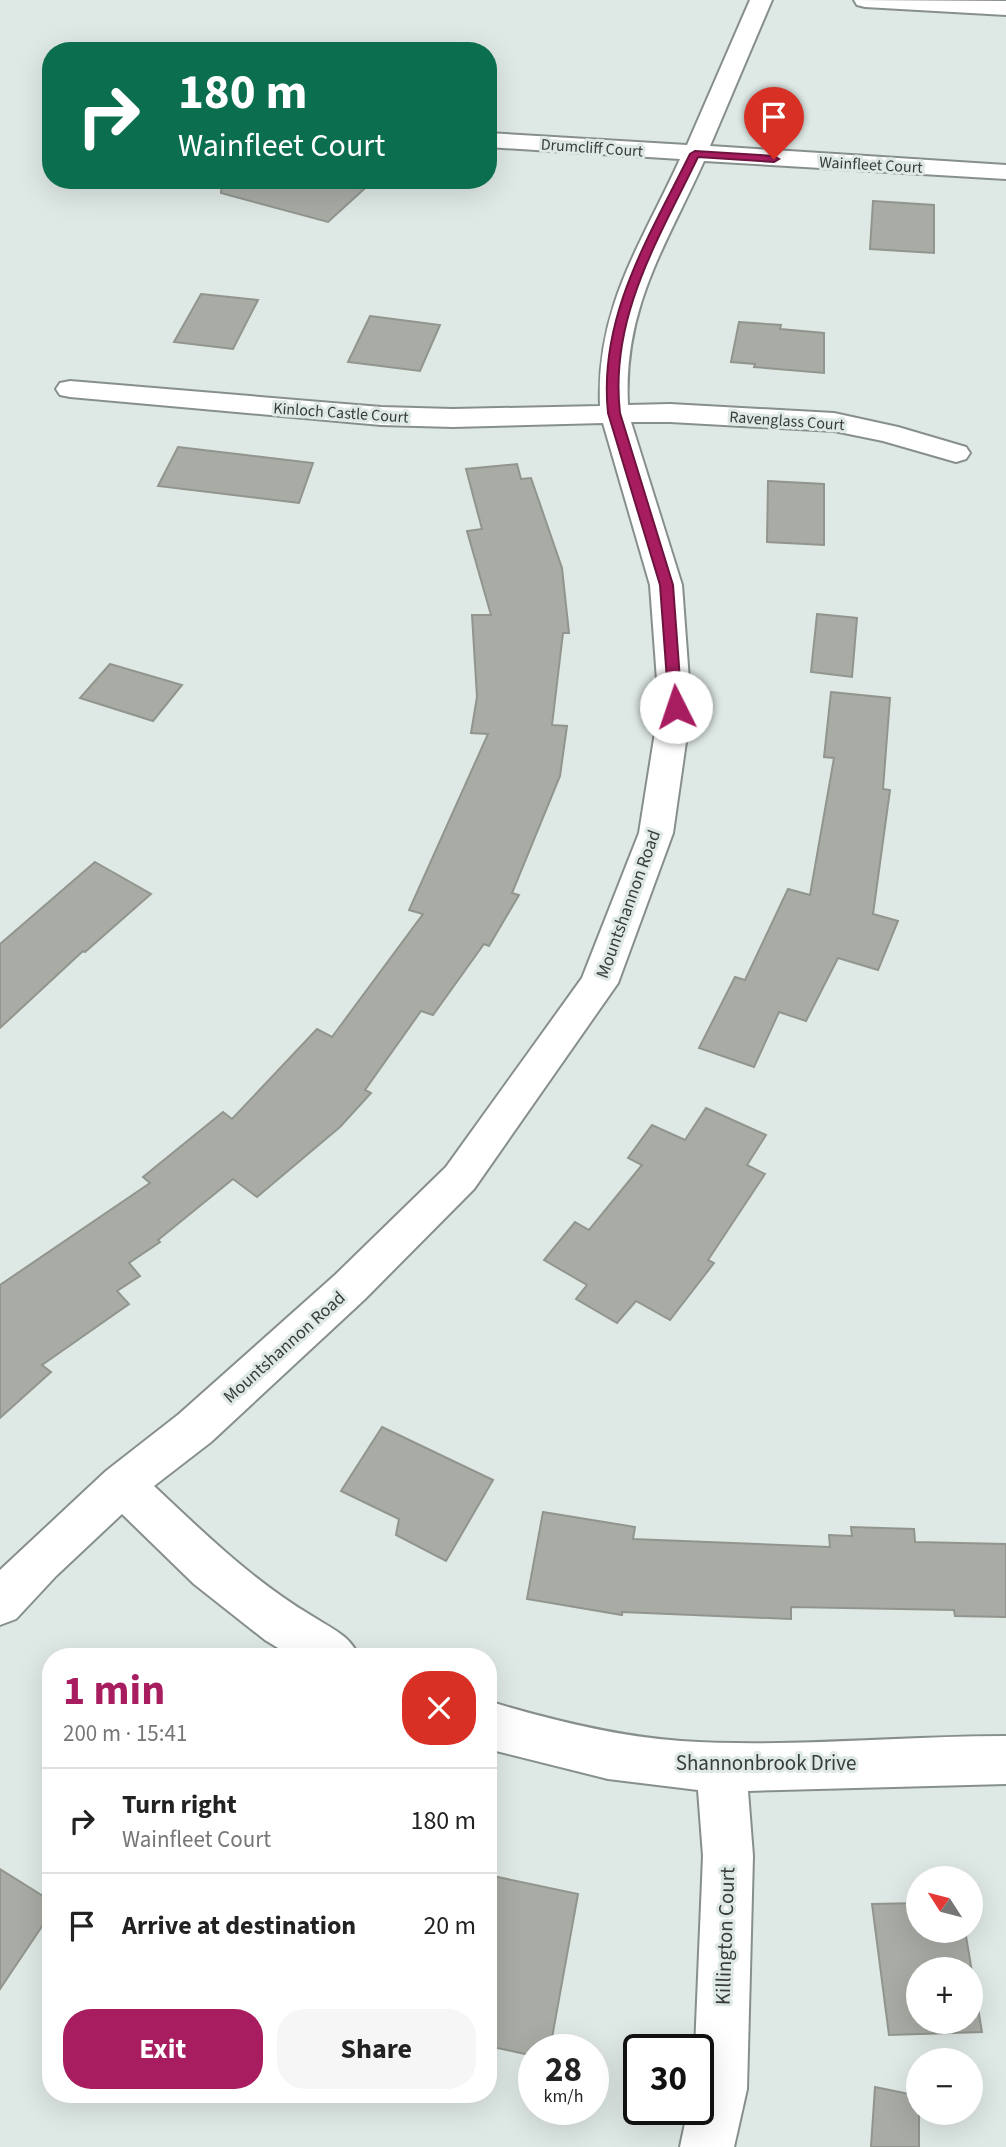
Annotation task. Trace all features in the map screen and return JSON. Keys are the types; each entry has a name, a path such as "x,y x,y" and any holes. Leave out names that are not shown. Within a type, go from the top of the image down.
{"street":[{"name":"Mountshannon Road","path":"0,1603 40,1561 122,1485 195,1428 350,1287 460,1178 599,983 656,833 676,707 666,585 614,413 611,391 617,329 636,275 695,154 761,0"},
{"path":"865,0 1006,8"},
{"name":"Drumcliff Court","path":"497,141 695,154"},
{"name":"Wainfleet Court","path":"695,154 1006,172"},
{"name":"Kinloch Castle Court","path":"70,389 381,416 453,418 614,413"},
{"name":"Ravenglass Court","path":"614,413 670,413 834,422 888,433 956,453"},
{"path":"122,1485 210,1569 282,1624 321,1648"},
{"name":"Shannonbrook Drive","path":"497,1728 557,1746 679,1765 1006,1760"},
{"name":"Killington Court","path":"707,2147 720,2089 721,2062 728,1856 721,1766"}],"building":[{"path":"221,189 364,189 328,222 221,193"},
{"path":"873,201 934,205 934,253 870,249"},
{"path":"201,294 258,300 233,349 174,342"},
{"path":"370,316 440,325 420,371 348,362"},
{"path":"739,322 781,325 780,329 824,333 824,373 754,367 755,364 731,362"},
{"path":"178,447 313,463 299,503 158,486"},
{"path":"517,464 521,479 531,478 562,568 569,633 563,633 552,725 567,726 560,776 512,893 519,895 489,946 484,944 433,1015 421,1011 365,1090 371,1093 340,1127 257,1197 233,1179 158,1240 160,1242 129,1263 140,1276 117,1291 129,1304 42,1365 51,1372 0,1418 0,1285 150,1183 143,1177 223,1112 232,1119 317,1029 332,1037 423,914 409,910 488,734 471,733 477,697 472,615 491,615 467,531 482,529 466,469"},
{"path":"768,481 824,484 824,545 767,542"},
{"path":"817,614 857,618 852,677 811,672"},
{"path":"110,664 182,685 153,721 80,698"},
{"path":"831,692 890,698 883,789 890,790 873,914 898,921 878,970 838,958 806,1021 779,1012 754,1067 699,1048 735,977 745,980 788,889 810,895 834,758 824,757"},
{"path":"95,862 151,894 83,951 0,1028 0,944"},
{"path":"706,1108 766,1135 747,1165 765,1174 708,1260 714,1263 670,1320 636,1301 617,1323 576,1299 587,1285 544,1260 575,1222 589,1230 642,1165 628,1158 652,1125 685,1140"},
{"path":"382,1427 493,1480 446,1561 396,1535 399,1519 341,1491"},
{"path":"543,1512 635,1527 633,1539 830,1547 829,1535 852,1536 851,1527 914,1529 915,1542 1006,1544 1006,1617 955,1616 954,1610 791,1607 791,1619 622,1612 622,1615 527,1599"},
{"path":"0,1869 42,1895 42,1926 0,1989"},
{"path":"497,1877 578,1894 553,2034 518,2034 518,2053 497,2048"},
{"path":"906,1903 906,1943 967,1943 970,1957 906,1957 906,2034 920,2034 889,2035 872,1904"},
{"path":"875,2087 906,2093 906,2125 919,2125 919,2147 871,2147"}],"route":[{"path":"676,707 666,585 614,413 611,391 617,329 636,275 695,154 774,159"}]}
